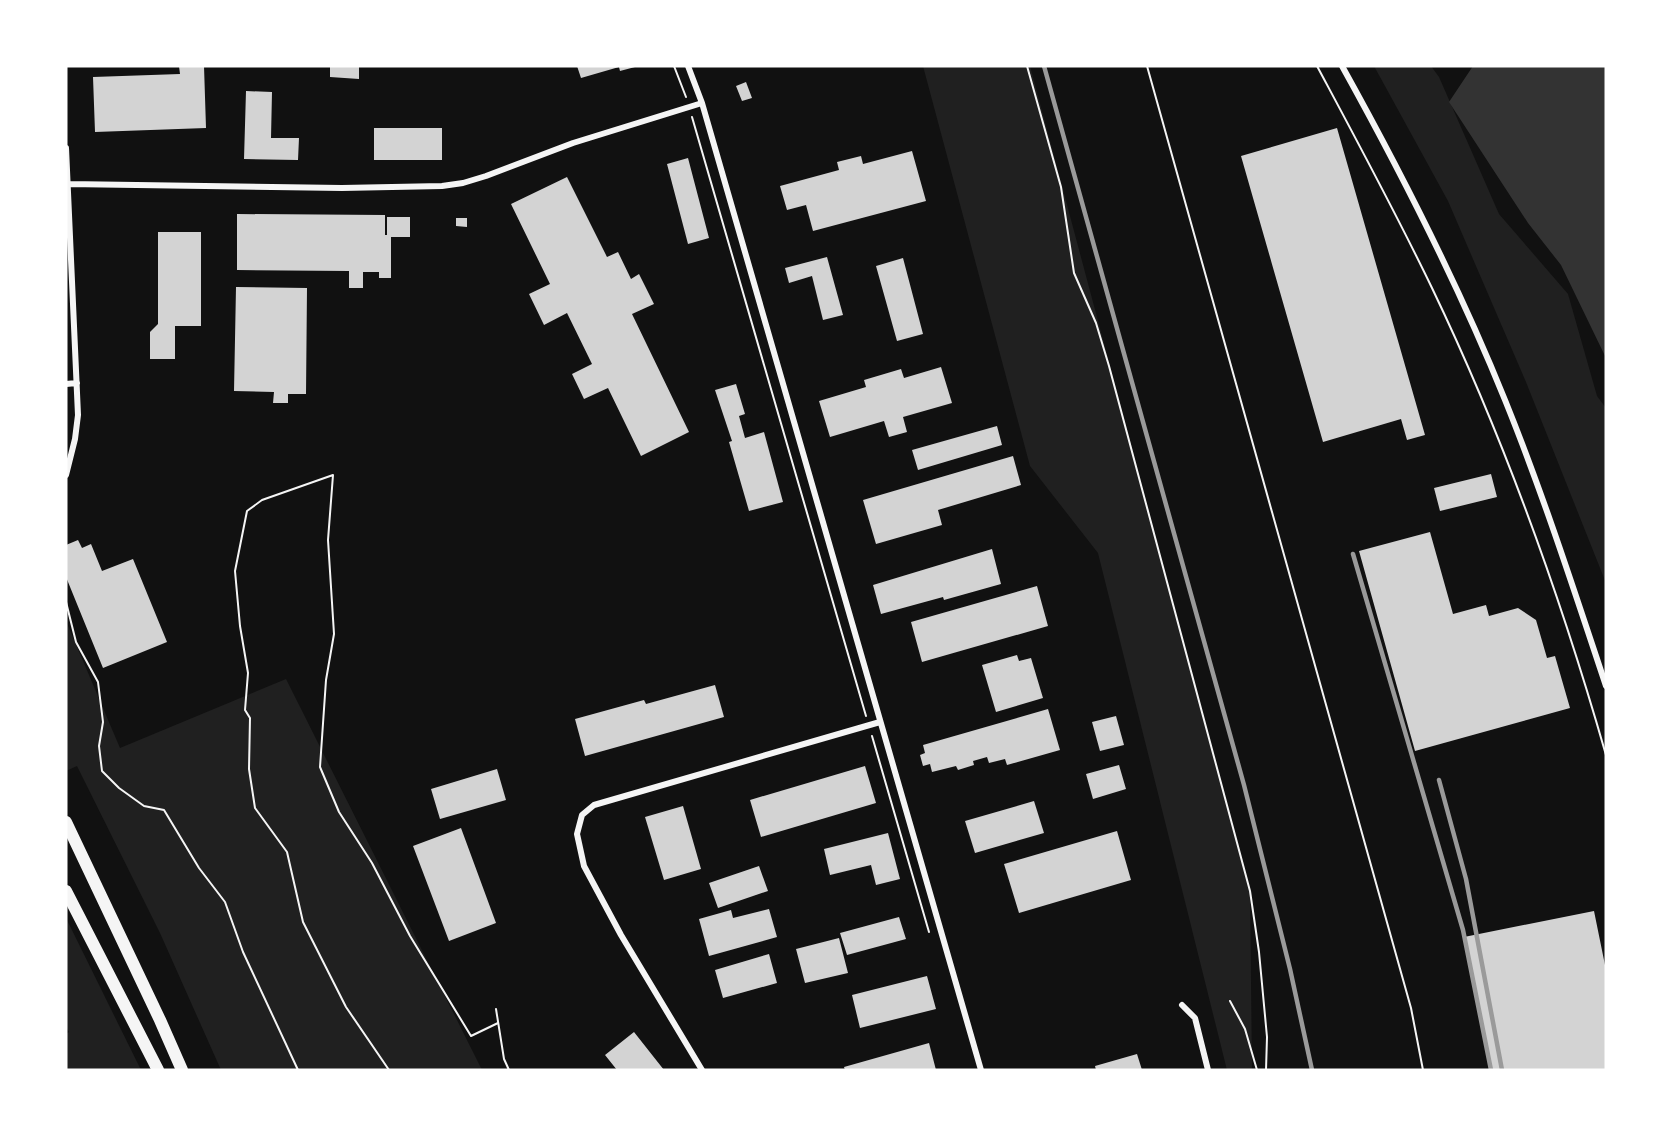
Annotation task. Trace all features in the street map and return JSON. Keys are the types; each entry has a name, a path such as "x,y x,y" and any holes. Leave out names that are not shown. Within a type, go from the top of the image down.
{"highway":[{"path":"66,822 182,1070"},
{"path":"66,891 158,1070"}],"street":[{"path":"688,66 702,104 981,1070"},
{"path":"1342,66 1419,213 1504,399 1561,552 1606,686"},
{"path":"68,184 342,188 442,186 486,176 573,142 702,104"},
{"path":"66,148 78,414 75,439 66,475"},
{"path":"66,384 77,384"},
{"path":"702,1070 621,935 584,866 576,834 582,815 594,805 880,722"},
{"path":"1182,1005 1195,1018 1209,1070"}],"path":[{"path":"674,66 689,107 929,932"},
{"path":"1028,66 1061,187 1074,273 1096,323 1106,355 1251,891 1267,1037 1266,1070"},
{"path":"1147,66 1411,1008 1423,1070"},
{"path":"1317,66 1428,279 1472,378 1548,573 1584,678 1606,755"},
{"path":"388,1070 346,1007 303,922 287,852 255,808 249,769 250,718 245,710 248,673 240,626 236,571 247,511 262,500 333,475 328,540 334,634 326,680 320,767 339,812 372,863 410,936 471,1036 498,1023"},
{"path":"66,602 76,642 98,682 103,722 99,746 102,771 119,788 144,806 164,810 200,868 225,902 243,952 298,1070"},
{"path":"1230,1001 1245,1029 1257,1070"},
{"path":"496,1009 504,1059 509,1070"}],"shaded area":[{"path":"923,66 1030,66 1250,891 1252,1070 1227,1070 1098,553 1030,466"},
{"path":"1374,66 1431,66 1439,77 1499,214 1568,294 1597,396 1606,408 1606,583 1526,382 1448,201"},
{"path":"1473,66 1606,66 1606,358 1561,265 1528,223 1449,102"},
{"path":"66,621 120,748 286,679 482,1070 221,1070 160,933 77,766 66,771"},
{"path":"66,918 141,1070 66,1070 66,1034 69,1032 66,1027"}],"building":[{"path":"179,66 204,66 206,128 95,132 93,77 180,74"},
{"path":"330,66 359,66 359,79 330,77"},
{"path":"577,66 635,67 620,71 619,67 581,78"},
{"path":"746,82 752,98 742,101 736,86"},
{"path":"246,91 272,92 271,138 299,138 298,160 244,159"},
{"path":"374,128 442,128 442,160 374,160"},
{"path":"1337,128 1425,435 1407,440 1401,419 1323,442 1241,156"},
{"path":"912,151 926,201 813,231 806,205 787,210 780,186 839,170 837,162 861,156 863,164"},
{"path":"688,158 709,238 688,244 667,164"},
{"path":"567,177 607,257 618,252 631,279 639,274 654,304 632,314 689,432 641,456 608,388 584,399 572,374 592,364 567,313 544,325 529,294 550,284 511,204"},
{"path":"237,214 385,215 385,235 387,235 387,217 410,217 410,237 391,237 391,278 379,278 379,272 363,272 363,288 349,288 349,271 237,270"},
{"path":"456,218 467,218 467,227 456,226"},
{"path":"158,232 201,232 201,326 175,326 175,359 150,359 150,332 158,324"},
{"path":"827,257 843,315 823,320 812,276 789,283 785,268"},
{"path":"903,258 923,334 897,341 876,266"},
{"path":"236,287 307,288 306,394 288,394 288,403 273,403 274,392 234,391"},
{"path":"941,367 952,403 903,417 907,432 889,437 884,421 830,437 819,401 866,387 864,380 901,369 904,378"},
{"path":"736,384 745,414 739,416 745,438 764,432 783,502 749,511 729,442 732,441 715,390"},
{"path":"997,426 1002,445 918,470 912,450"},
{"path":"1013,456 1021,485 938,510 942,525 876,544 863,500"},
{"path":"1491,474 1497,497 1440,511 1434,488"},
{"path":"1430,532 1453,614 1486,605 1489,616 1518,608 1536,620 1547,658 1555,656 1570,708 1415,751 1359,551"},
{"path":"78,540 82,548 91,544 102,571 133,559 167,642 103,668 66,577 66,545"},
{"path":"992,549 1001,584 881,614 873,585"},
{"path":"1037,586 1048,626 922,662 911,622"},
{"path":"1017,655 1019,661 1031,658 1043,698 996,712 982,665"},
{"path":"715,685 724,717 585,756 575,719 644,700 646,704"},
{"path":"1048,709 1060,750 1007,765 1005,759 989,763 987,757 973,761 974,765 958,770 956,766 932,772 930,764 923,766 920,755 925,753 923,745"},
{"path":"1116,716 1124,745 1100,751 1092,722"},
{"path":"1119,765 1126,789 1093,799 1086,774"},
{"path":"865,766 876,803 761,837 750,800"},
{"path":"497,769 506,800 440,819 431,789"},
{"path":"1034,801 1044,833 975,853 965,821"},
{"path":"683,806 701,869 664,880 645,817"},
{"path":"461,828 496,923 449,941 413,846"},
{"path":"1117,831 1131,880 1019,913 1004,864"},
{"path":"888,833 900,879 876,885 871,865 830,875 824,849"},
{"path":"759,866 768,891 718,908 709,883"},
{"path":"769,909 777,937 709,956 699,919 731,910 733,918"},
{"path":"1594,911 1606,970 1606,1070 1490,1070 1464,937"},
{"path":"899,917 906,939 847,955 840,933"},
{"path":"839,938 848,973 805,983 796,949"},
{"path":"769,954 777,983 723,998 715,970"},
{"path":"927,976 936,1009 860,1028 852,995"},
{"path":"634,1032 664,1070 617,1070 605,1055"},
{"path":"929,1043 936,1070 845,1070 844,1067"},
{"path":"1137,1054 1142,1070 1096,1070 1095,1066"}],"railway":[{"path":"1044,66 1244,785 1290,969 1312,1070"},
{"path":"1353,554 1463,930 1491,1070"},
{"path":"1439,780 1466,879 1502,1070"}]}
